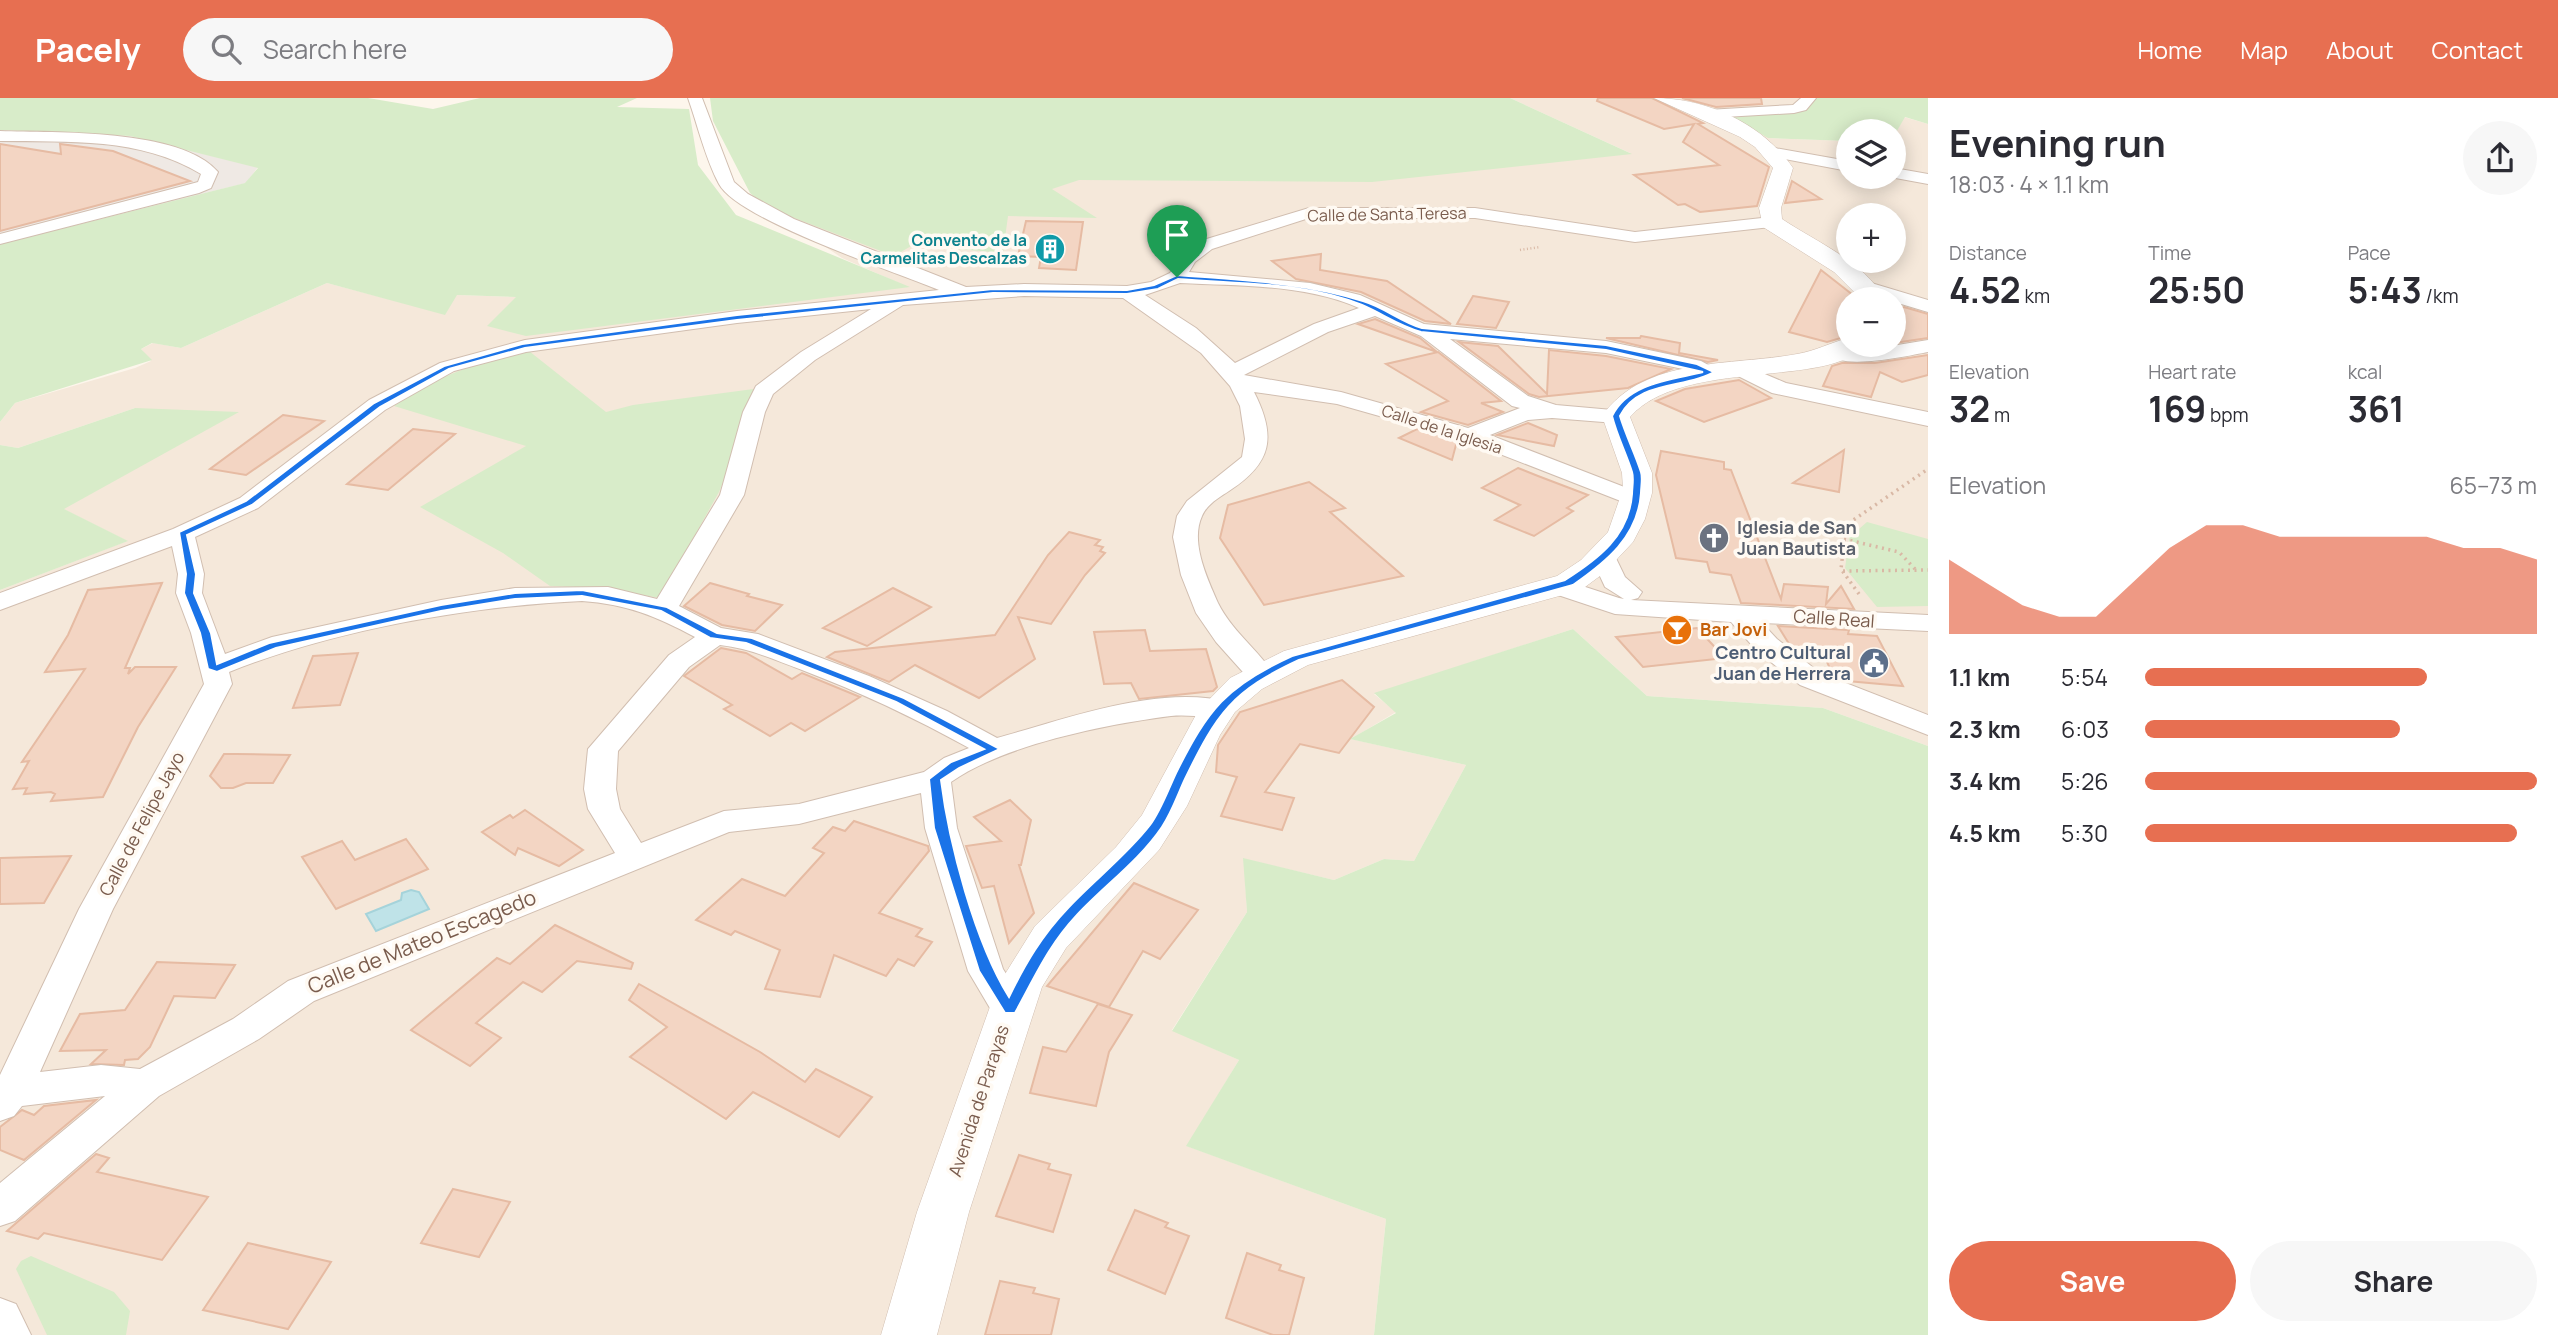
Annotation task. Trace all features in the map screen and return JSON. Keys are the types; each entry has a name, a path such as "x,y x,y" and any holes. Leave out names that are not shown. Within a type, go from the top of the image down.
{"street":[{"path":"695,98 727,184 742,198 788,223 965,293"},
{"path":"1663,98 1707,114 1755,137 1783,168 1770,208 1771,222 1860,287"},
{"path":"1707,114 1794,109 1801,107 1809,98"},
{"path":"0,136 150,146 186,157 211,172 205,185 193,189 0,239"},
{"path":"1769,152 1836,164"},
{"path":"1906,175 1928,179"},
{"name":"Calle de Santa Teresa","path":"1177,277 1188,259 1206,245 1309,213 1475,213 1635,237 1771,222"},
{"path":"0,602 182,534 249,503 377,405 447,367 525,345 575,338 965,293 1024,290 1127,292 1156,287 1177,277 1309,289 1350,299 1377,310 1402,325 1427,331 1606,347 1694,365 1710,372"},
{"path":"1127,292 1185,332 1237,379 1253,407 1258,447 1250,463 1193,506 1186,525 1184,544 1214,620 1260,674"},
{"path":"664,609 732,495 754,412 764,391 808,356 900,300"},
{"path":"1906,301 1928,306"},
{"path":"1237,379 1299,340 1377,310"},
{"path":"1427,331 1507,394 1535,407 1554,412"},
{"path":"1906,350 1928,346"},
{"path":"1470,435 1524,414 1554,412 1616,416 1628,399 1647,388 1710,372 1836,351"},
{"path":"1739,369 1780,388 1928,419"},
{"name":"Calle de la Iglesia","path":"1237,379 1351,401 1470,435 1636,500"},
{"name":"Avenida de Parayas","path":"909,1335 957,1168 1010,1010 1036,956 1072,912 1130,856 1157,824 1195,746 1219,708 1260,674 1296,658 1564,584 1604,556 1626,533 1636,500 1637,474 1623,444 1616,416"},
{"name":"Calle de Felipe Jayo","path":"3,1097 72,967 96,909 218,684 205,633 189,593 191,574 182,534"},
{"path":"1604,556 1614,581 1629,592"},
{"name":"Calle Real","path":"1564,584 1597,584 1699,610"},
{"name":"Calle Real","path":"1564,584 1615,606 1928,623"},
{"path":"213,669 272,645 483,600 582,593 664,609 714,636 748,640 859,682 936,717 994,749"},
{"path":"1738,613 1767,645 1810,679 1928,726"},
{"path":"633,856 604,809 600,789 603,749 679,661 714,636"},
{"name":"Calle de Mateo Escagedo","path":"0,1208 145,1085 246,1029 301,991 633,856 724,822 799,814 935,779 955,765 994,749 1083,723 1181,706 1219,708"},
{"path":"935,779 941,828 986,971 1010,1010"},
{"path":"3,1097 101,1080 145,1085"},
{"path":"0,1318 8,1335"}],"path":[{"path":"1885,622 1868,608 1843,571 1846,525 1928,469"},
{"path":"1844,539 1899,552 1916,570"},
{"path":"1843,571 1928,570"}],"shaded area":[{"path":"1510,98 1814,98 1768,138 1836,141 1836,189 1906,189 1906,119 1903,119 1904,117 1928,124 1928,746 1823,708 1647,696 1573,629 1374,694 1396,712 1351,739 1466,765 1414,861 1384,859 1334,880 1244,859 1247,912 1172,1030 1239,1060 1187,1146 1386,1219 1374,1335 0,1335 0,590 127,541 63,509 135,408 18,448 0,445 0,422 15,403 151,361 141,349 153,343 181,348 327,283 445,314 456,295 517,297 908,287 842,258 768,208 823,176 1630,153"},
{"path":"0,130 130,136 258,167 246,183 0,244"}],"green space":[{"path":"0,98 368,98 433,109 480,98 637,98 617,107 689,109 698,165 736,215 910,287 526,336 487,326 516,297 457,295 445,315 327,283 181,348 152,343 141,349 152,360 15,403 0,422 0,244 245,183 258,168 130,136 0,130"},
{"path":"710,98 1510,98 1632,154 1372,182 1079,180 1052,189 1097,218 1008,216 1003,253 913,245 894,256 768,208 750,193 713,121"},
{"path":"1814,98 1928,98 1928,124 1905,117 1836,119 1836,141 1768,138 1730,116 1803,111"},
{"path":"529,351 606,412 633,405 761,388 719,492 660,598 603,588 550,586 503,553 420,507 526,446 394,406 458,371"},
{"path":"135,408 239,412 64,509 128,541 0,590 0,445 18,448"},
{"path":"1867,522 1928,539 1928,606 1877,607 1845,568 1851,527 1859,529"},
{"path":"1573,629 1647,696 1823,708 1928,746 1928,1335 1374,1335 1386,1219 1186,1146 1239,1060 1172,1031 1247,912 1243,858 1334,880 1384,859 1414,861 1466,765 1350,739 1396,713 1374,693"},
{"path":"31,1256 114,1292 130,1311 126,1335 47,1335 16,1269 21,1261"}],"water":[{"path":"411,890 419,892 429,909 376,931 366,914 401,900 402,893"}],"building":[{"path":"1598,98 1652,98 1703,123 1698,124 1769,167 1757,206 1700,212 1685,204 1678,205 1634,175 1719,165 1683,142 1694,124 1664,129 1597,101"},
{"path":"1682,98 1761,98 1762,104 1716,107"},
{"path":"0,144 61,154 60,144 113,151 190,181 0,231"},
{"path":"1792,181 1821,199 1785,203"},
{"name":"Convento de la Carmelitas Descalzas","path":"1026,221 1083,222 1076,270 1039,268 1041,257 1018,256"},
{"path":"1321,254 1320,270 1387,281 1451,324 1425,321 1361,292 1296,279 1272,261"},
{"path":"1821,270 1843,287 1836,287 1836,339 1827,342 1789,332"},
{"path":"1473,296 1509,302 1496,328 1457,324"},
{"path":"1906,308 1928,314 1928,338 1906,341"},
{"path":"1375,319 1420,338 1437,352 1358,324"},
{"path":"1641,336 1680,343 1679,353 1718,360 1708,362 1606,338"},
{"path":"1459,342 1498,346 1547,394 1549,350 1606,356 1671,369 1628,388 1539,397 1529,394"},
{"path":"1438,352 1501,401 1481,403 1503,412 1468,425 1421,412 1448,401 1386,364"},
{"path":"1928,355 1928,375 1902,382 1880,372 1871,397 1823,386 1832,366 1842,363 1875,363"},
{"path":"1739,380 1771,398 1704,422 1656,401 1685,389"},
{"path":"283,415 324,421 246,475 210,469"},
{"path":"1528,423 1557,435 1554,446 1497,435"},
{"path":"413,429 455,434 388,490 347,484"},
{"path":"1417,429 1457,441 1452,460 1399,438"},
{"path":"1844,450 1839,492 1793,483"},
{"name":"Iglesia de San Juan Bautista","path":"1661,451 1724,462 1724,469 1731,470 1781,599 1784,584 1828,587 1826,604 1841,586 1854,609 1741,603 1731,575 1710,572 1707,562 1676,558 1656,475"},
{"path":"1518,468 1588,495 1567,508 1573,511 1534,536 1495,520 1520,505 1482,488"},
{"path":"1309,482 1345,508 1330,512 1403,576 1264,605 1220,538 1228,505"},
{"path":"1069,532 1100,540 1095,545 1103,547 1100,551 1105,553 1085,575 1051,624 1018,617 1035,659 979,698 915,665 889,682 827,657 835,652 995,635 1048,555"},
{"path":"162,583 125,668 130,668 128,674 135,667 176,667 138,727 103,797 51,801 55,794 51,792 24,794 27,788 13,789 29,761 22,762 85,669 45,672 68,635 88,590"},
{"path":"710,583 782,605 755,631 722,625 684,606"},
{"path":"893,588 931,607 867,646 823,628"},
{"path":"1778,626 1849,630 1848,634 1877,636 1903,686 1847,681 1833,675 1821,649 1791,647"},
{"path":"1697,628 1725,658 1643,667 1616,637"},
{"path":"1145,630 1150,651 1206,649 1217,687 1213,691 1139,699 1131,683 1104,684 1094,632"},
{"path":"721,648 746,653 792,679 802,673 860,697 805,731 791,723 770,736 724,709 732,705 684,676"},
{"path":"358,653 340,705 293,708 313,656"},
{"path":"1342,680 1374,707 1339,753 1300,744 1265,792 1294,798 1282,830 1221,816 1237,777 1216,772 1218,745 1240,712"},
{"path":"224,754 290,755 273,783 246,783 233,788 221,788 210,776"},
{"path":"1010,800 1031,820 1019,865 1034,913 1009,943 994,886 982,888 966,846 1001,841 974,817"},
{"path":"525,810 583,850 559,866 518,848 515,855 482,832 510,815 513,818"},
{"path":"854,821 928,846 929,851 879,913 922,929 916,936 932,942 914,966 898,959 886,976 834,955 820,997 765,989 780,950 735,931 731,935 696,920 742,879 785,896 824,853 813,848 833,827 845,831"},
{"path":"406,839 428,869 336,909 302,857 342,841 355,860"},
{"path":"71,856 44,903 0,904 0,858"},
{"path":"1134,883 1198,910 1160,959 1143,951 1109,1007 1047,986"},
{"path":"555,925 633,963 631,969 577,961 542,992 523,982 476,1023 501,1038 470,1066 411,1030 497,958 510,964"},
{"path":"157,962 235,965 215,998 174,996 150,1047 138,1059 125,1060 124,1065 91,1064 106,1050 60,1051 80,1014 125,1010"},
{"path":"639,984 760,1052 805,1082 816,1069 872,1097 839,1137 753,1092 726,1119 630,1057 667,1027 629,1000"},
{"path":"1098,1004 1132,1015 1109,1052 1096,1106 1030,1093 1043,1047 1066,1052"},
{"path":"96,1100 24,1160 0,1150 0,1127 22,1110 34,1115 44,1106"},
{"path":"96,1154 109,1158 97,1172 208,1197 162,1260 44,1233 38,1239 7,1231"},
{"path":"1019,1155 1050,1164 1048,1169 1071,1175 1053,1232 996,1216"},
{"path":"453,1189 510,1202 479,1257 421,1243"},
{"path":"1135,1210 1168,1223 1165,1227 1189,1236 1165,1294 1108,1270"},
{"path":"248,1243 331,1262 288,1329 203,1310"},
{"path":"1247,1253 1281,1265 1279,1270 1304,1278 1289,1335 1273,1335 1226,1318"},
{"path":"1000,1281 1035,1288 1033,1293 1059,1299 1051,1335 985,1335"}],"place":[{"name":"Convento de la Carmelitas Descalzas","path":"1050,249"},
{"name":"Iglesia de San Juan Bautista","path":"1714,538"},
{"name":"Bar Jovi","path":"1677,630"},
{"name":"Centro Cultural Juan de Herrera","path":"1874,663"}],"route":[{"path":"1177,277 1270,283 1309,289 1364,303 1402,325 1421,330 1606,347 1694,365 1710,372 1647,388 1628,399 1619,410 1616,416 1623,444 1637,474 1636,500 1626,533 1599,562 1569,583 1296,658 1260,674 1234,692 1219,708 1195,746 1157,824 1138,849 1072,912 1036,956 1010,1010 986,971 941,828 935,779 955,765 994,749 936,717 859,682 748,640 714,636 664,609 632,600 582,593 515,596 441,608 272,645 213,669 205,633 189,593 191,574 182,534 249,503 377,405 447,367 525,345 737,317 993,291 1127,292 1156,287 1177,277"}]}
